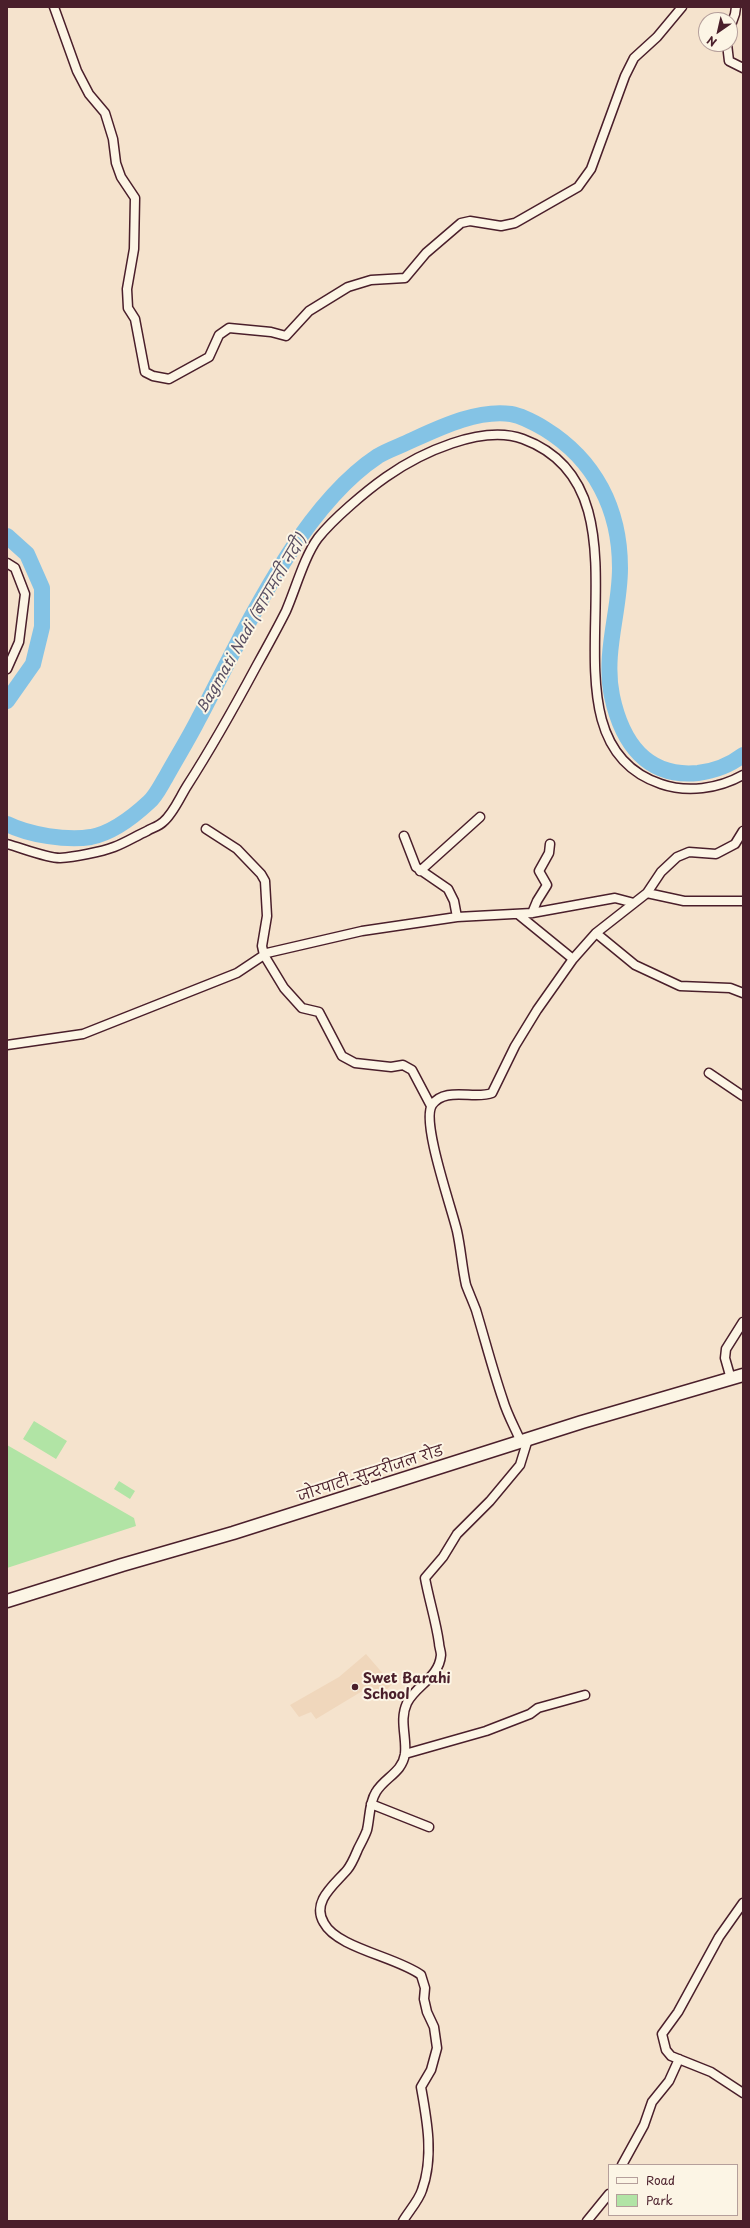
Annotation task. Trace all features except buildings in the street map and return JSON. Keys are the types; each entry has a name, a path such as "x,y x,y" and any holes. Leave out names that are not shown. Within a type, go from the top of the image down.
{"main road":[{"name":"जोरपाटी-सुन्दरीजल रोड","path":"7,1601 122,1565 233,1533 525,1440 737,1377"}],"street":[{"path":"54,7 77,71 89,94 105,113 113,139 116,163 121,177 135,198 134,249 127,289 128,308 135,319 145,372 153,376 169,379 209,357 219,335 230,328 271,332 286,336 309,311 348,287 371,280 405,278 426,253 461,223 470,221 501,226 515,224 578,187 591,169 625,76 634,58 657,37 682,7"},
{"path":"728,52 729,61 743,68"},
{"path":"7,844 58,858 113,848 164,822 240,695 285,613 319,537 384,478 403,466 456,442 497,434 514,436 542,446 551,453 578,481 590,522 597,566 595,627 596,688 604,728 619,756 629,768 643,778 677,789 698,789 720,784 743,775"},
{"path":"7,563 15,568 25,594 19,642 7,670"},
{"path":"420,871 480,817"},
{"path":"206,829 237,849 261,874 265,881 267,916 262,946 264,955 284,988 302,1008 319,1012 342,1056 355,1063 390,1068 403,1065 412,1070 432,1106"},
{"path":"403,2221 422,2191 428,2166 428,2122 421,2087 431,2070 437,2048 437,2038 427,2012 421,1975 411,1967 345,1941 324,1925 319,1913 324,1895 348,1869 358,1849 366,1830 371,1804 376,1791 398,1771 404,1754 405,1709 411,1698 427,1683 436,1670 441,1655 437,1628 425,1578 443,1557 457,1534 490,1501 520,1465 525,1440 503,1402 466,1285 457,1230 444,1186 434,1142 430,1116 432,1106 437,1100 452,1095 462,1094 481,1096 492,1093 515,1046 537,1010 573,959 596,933 647,893 661,872 678,857 688,852 716,854 735,844 743,832"},
{"path":"404,836 416,867 448,889 454,901 456,917"},
{"path":"532,913 536,901 547,885 539,871 549,853 550,844"},
{"path":"647,893 684,901 743,901"},
{"path":"7,1045 83,1034 237,972 264,955 362,931 456,917 519,915 615,898 634,903"},
{"path":"519,915 573,959"},
{"path":"596,933 635,965 680,986 730,988 743,993"},
{"path":"709,1073 743,1096"},
{"path":"737,1377 724,1358 726,1349 743,1322"},
{"path":"404,1754 486,1731 530,1714 538,1708 585,1695"},
{"path":"371,1804 429,1827"},
{"path":"743,1903 719,1937 678,2012 662,2034 666,2050 679,2060 711,2072 743,2093"},
{"path":"623,2164 644,2125 652,2102 669,2081 679,2060"},
{"path":"588,2221 608,2195"}],"shaded area":[{"name":"Swet Barahi School","path":"366,1654 392,1684 377,1700 364,1690 316,1719 311,1712 299,1717 290,1705 339,1677"}],"green space":[{"path":"34,1421 67,1441 56,1459 23,1439"},
{"path":"7,1445 134,1518 136,1526 7,1568"},
{"path":"119,1481 135,1491 130,1499 114,1489"}],"waterway":[{"name":"Bagmati Nadi (बागमती नदी)","path":"7,824 37,834 60,838 91,837 115,828 152,800 187,740 275,576 298,540 322,508 349,479 381,454 444,426 484,414 498,413 520,416 541,427 563,441 578,456 591,471 601,488 609,506 619,546 619,584 609,664 610,680 616,713 622,729 630,742 640,754 651,763 664,770 680,773 710,771 727,765 743,755"},
{"name":"Bagmati Nadi (बागमती नदी)","path":"7,536 27,554 42,588 42,627 33,664 7,701"}],"place":[{"name":"Swet Barahi School","path":"355,1687"}]}
